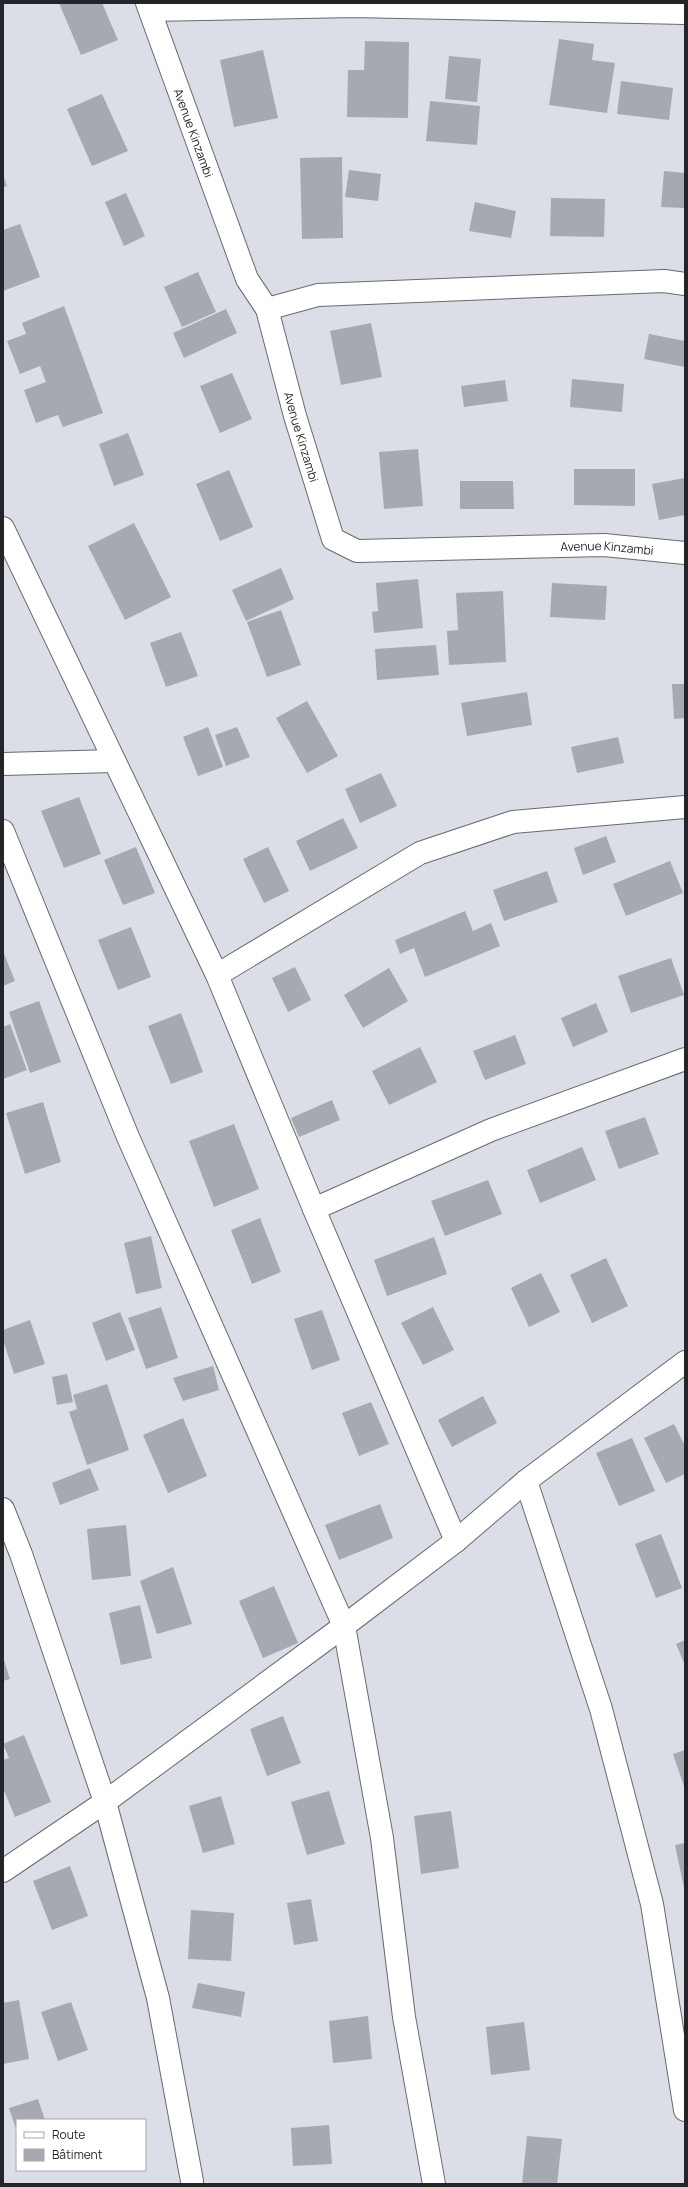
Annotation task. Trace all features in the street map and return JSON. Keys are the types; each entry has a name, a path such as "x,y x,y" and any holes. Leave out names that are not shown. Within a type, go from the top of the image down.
{"street":[{"path":"148,6 353,6 685,13"},
{"name":"Avenue Kinzambi","path":"148,6 247,280 267,309 295,416 333,539 357,551 604,545 685,553"},
{"path":"267,309 318,295 664,281 685,284"},
{"path":"3,528 217,975 314,1209 456,1541"},
{"path":"3,764 114,761"},
{"path":"217,975 420,853 513,822 685,808"},
{"path":"3,831 128,1137 344,1626 382,1838 404,2016 434,2184"},
{"path":"314,1209 491,1130 685,1059"},
{"path":"3,1871 105,1802 344,1626 456,1541 526,1481 685,1362"},
{"path":"526,1481 601,1709 652,1904 685,2110"},
{"path":"3,1509 21,1554 105,1802 158,1998 192,2181"}],"building":[{"path":"59,3 102,3 118,40 81,55"},
{"path":"559,39 594,44 592,60 615,63 607,113 549,105"},
{"path":"365,41 409,42 408,118 347,117 348,70 364,70"},
{"path":"263,50 278,118 234,127 220,60"},
{"path":"449,56 481,59 477,102 445,99"},
{"path":"621,81 673,88 669,120 617,114"},
{"path":"102,94 128,151 92,166 67,109"},
{"path":"430,101 480,106 477,145 426,141"},
{"path":"342,157 343,238 302,239 300,158"},
{"path":"349,170 381,174 378,201 345,197"},
{"path":"664,171 685,173 685,208 661,207"},
{"path":"3,175 7,186 3,187"},
{"path":"126,193 145,236 124,246 105,202"},
{"path":"551,198 605,199 604,237 550,236"},
{"path":"475,202 516,211 511,238 469,231"},
{"path":"20,224 40,277 3,291 3,230"},
{"path":"198,272 216,312 182,327 164,287"},
{"path":"64,306 103,413 63,427 58,415 36,423 24,390 46,382 40,366 20,374 7,341 26,334 22,323"},
{"path":"226,309 237,333 184,358 173,333"},
{"path":"371,323 382,377 341,385 330,331"},
{"path":"649,334 685,341 685,367 644,359"},
{"path":"232,373 252,419 220,433 200,386"},
{"path":"572,379 624,384 622,412 570,407"},
{"path":"505,380 508,401 464,407 461,386"},
{"path":"128,433 144,475 114,486 99,444"},
{"path":"418,449 423,506 384,509 379,452"},
{"path":"574,469 635,469 635,506 574,505"},
{"path":"229,470 253,527 220,541 196,484"},
{"path":"685,478 685,515 659,520 652,484"},
{"path":"460,481 513,481 514,509 460,509"},
{"path":"134,523 171,597 125,620 88,546"},
{"path":"281,568 294,599 246,621 232,590"},
{"path":"418,579 423,628 374,633 372,612 378,611 376,583"},
{"path":"552,583 607,586 605,620 550,617"},
{"path":"503,591 506,662 449,665 447,631 458,630 456,593"},
{"path":"281,610 301,665 267,677 247,622"},
{"path":"181,632 198,676 166,687 150,643"},
{"path":"436,645 439,675 377,680 375,649"},
{"path":"672,684 685,684 685,718 674,719"},
{"path":"527,692 532,725 467,736 461,703"},
{"path":"307,701 338,756 307,773 276,718"},
{"path":"208,727 223,767 198,776 183,737"},
{"path":"237,727 250,757 226,766 215,735"},
{"path":"618,737 624,763 577,773 571,747"},
{"path":"381,773 397,806 360,823 345,789"},
{"path":"79,797 101,854 64,868 41,811"},
{"path":"343,818 358,848 310,871 296,841"},
{"path":"606,836 616,862 583,875 574,848"},
{"path":"136,847 155,893 123,905 104,860"},
{"path":"268,847 289,891 264,903 243,859"},
{"path":"670,861 683,893 626,916 613,884"},
{"path":"547,871 558,902 504,921 493,890"},
{"path":"465,911 473,931 491,923 500,946 425,977 414,948 400,954 395,940"},
{"path":"131,927 151,977 118,990 98,940"},
{"path":"3,951 15,981 3,986"},
{"path":"671,958 684,995 631,1013 618,976"},
{"path":"295,967 311,1000 288,1012 272,978"},
{"path":"389,968 408,1001 363,1028 344,995"},
{"path":"39,1001 61,1062 30,1073 9,1012"},
{"path":"596,1003 608,1032 573,1047 561,1018"},
{"path":"181,1013 203,1072 171,1084 148,1026"},
{"path":"10,1024 27,1070 3,1079 3,1027"},
{"path":"515,1035 526,1064 485,1080 473,1051"},
{"path":"420,1047 437,1082 389,1105 372,1071"},
{"path":"332,1100 340,1120 299,1137 291,1118"},
{"path":"43,1102 61,1162 25,1174 6,1113"},
{"path":"645,1117 659,1154 619,1169 605,1131"},
{"path":"234,1124 259,1189 214,1207 189,1141"},
{"path":"582,1147 596,1180 540,1203 527,1170"},
{"path":"488,1180 502,1214 445,1236 431,1201"},
{"path":"260,1218 281,1272 252,1284 231,1230"},
{"path":"151,1236 162,1288 136,1294 124,1243"},
{"path":"434,1237 447,1274 387,1296 374,1260"},
{"path":"606,1258 628,1306 592,1323 570,1275"},
{"path":"541,1273 560,1312 529,1327 511,1288"},
{"path":"161,1307 178,1358 146,1369 128,1318"},
{"path":"433,1307 454,1350 423,1365 401,1323"},
{"path":"322,1310 340,1360 312,1370 294,1319"},
{"path":"120,1312 135,1350 106,1361 92,1323"},
{"path":"30,1320 45,1364 14,1374 3,1340 3,1330"},
{"path":"213,1366 219,1390 183,1401 173,1378"},
{"path":"67,1374 73,1402 57,1405 52,1377"},
{"path":"107,1384 129,1450 87,1465 69,1412 77,1409 73,1395"},
{"path":"483,1396 497,1423 452,1447 438,1420"},
{"path":"371,1402 389,1444 359,1456 342,1413"},
{"path":"183,1418 207,1476 168,1493 143,1435"},
{"path":"674,1424 685,1446 685,1474 666,1483 644,1438"},
{"path":"632,1438 655,1491 619,1506 596,1453"},
{"path":"90,1468 99,1490 60,1505 52,1483"},
{"path":"380,1504 393,1538 339,1560 325,1525"},
{"path":"126,1525 131,1576 92,1580 87,1529"},
{"path":"661,1534 682,1588 656,1598 635,1544"},
{"path":"173,1567 192,1624 157,1634 140,1581"},
{"path":"274,1586 298,1643 263,1658 239,1601"},
{"path":"140,1605 152,1658 121,1665 109,1613"},
{"path":"685,1640 685,1665 676,1644"},
{"path":"3,1657 10,1679 3,1681"},
{"path":"283,1716 301,1763 267,1776 250,1729"},
{"path":"24,1735 51,1802 15,1817 3,1788 3,1760 9,1758 3,1744"},
{"path":"685,1750 685,1789 673,1754"},
{"path":"329,1791 345,1844 307,1855 291,1802"},
{"path":"221,1796 235,1844 203,1853 189,1806"},
{"path":"451,1811 459,1868 421,1874 414,1816"},
{"path":"685,1843 685,1888 684,1888 675,1845"},
{"path":"70,1866 88,1916 52,1930 33,1881"},
{"path":"311,1899 318,1941 294,1945 287,1903"},
{"path":"191,1910 234,1913 231,1961 188,1959"},
{"path":"198,1983 245,1992 241,2017 192,2008"},
{"path":"19,2000 29,2059 3,2064 3,2003"},
{"path":"71,2002 88,2050 58,2061 41,2012"},
{"path":"368,2016 372,2059 333,2063 329,2021"},
{"path":"524,2022 530,2070 491,2075 486,2027"},
{"path":"38,2099 45,2119 16,2119 16,2129 9,2108"},
{"path":"329,2125 332,2164 293,2166 291,2128"},
{"path":"527,2136 562,2139 557,2184 522,2184"}]}
